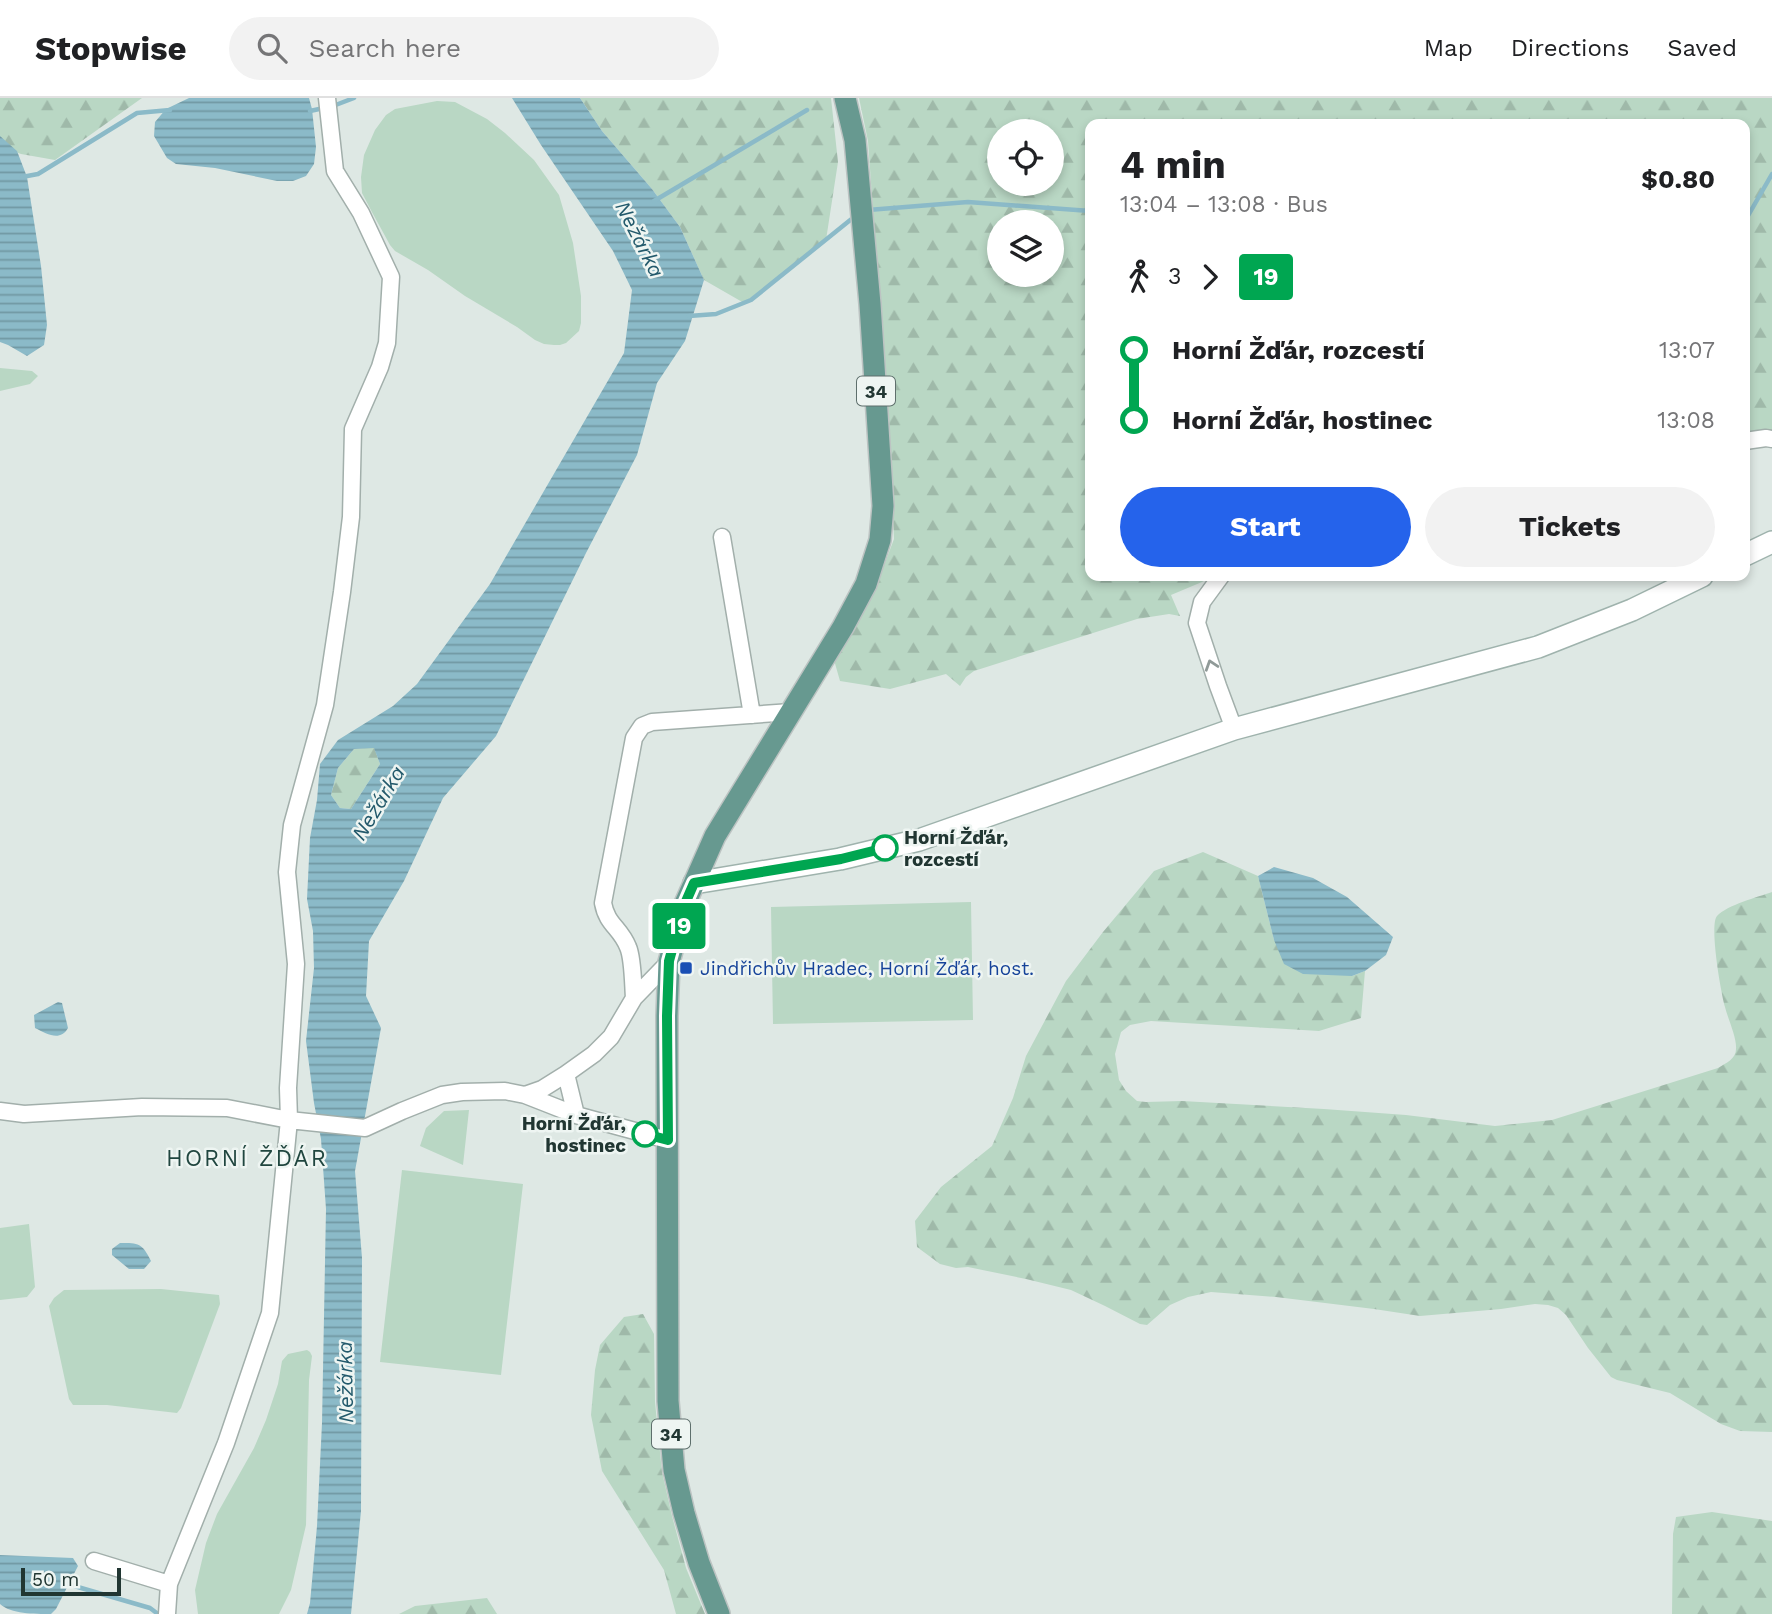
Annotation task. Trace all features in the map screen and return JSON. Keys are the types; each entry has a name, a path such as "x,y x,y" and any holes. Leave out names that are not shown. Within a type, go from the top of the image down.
{"main road":[{"name":"34","path":"719,1614 699,1563 674,1470 668,1401 669,961 684,906 715,836 843,627 866,584 880,540 883,506 870,304 855,140 845,98"}],"street":[{"path":"167,1614 169,1584 226,1443 270,1313 297,1121 288,1088 296,964 287,872 292,825 325,705 329,680 351,517 353,429 380,367 387,343 391,277 361,213 335,171 327,98"},
{"path":"1750,440 1772,439"},
{"path":"722,537 751,715"},
{"path":"1750,553 1772,542"},
{"path":"1217,581 1202,602 1197,622 1234,729"},
{"path":"694,883 841,859 919,840 1234,729 1538,647 1632,610 1692,581"},
{"path":"634,998 630,950 622,935 606,917 603,903 634,738 642,726 652,722 791,712"},
{"path":"525,1095 566,1074 594,1054 611,1037 634,998 669,961"},
{"path":"566,1074 576,1115"},
{"path":"0,1111 24,1114 142,1107 227,1108 297,1121 365,1128 442,1096 462,1092 505,1091 525,1095 576,1115 668,1140"},
{"path":"94,1561 169,1584"}],"green space":[{"path":"0,98 142,98 55,160 21,154 0,146"},
{"path":"580,98 831,98 838,162 826,240 744,303 704,280 680,227 652,189 602,131"},
{"path":"859,98 1772,98 1772,438 1750,443 1750,119 1085,119 1085,581 1204,581 1171,595 1180,616 1169,614 1137,619 974,671 960,686 946,674 890,689 840,681 834,660 878,581 894,539 868,141"},
{"path":"437,101 455,102 487,119 534,160 559,195 573,243 581,296 579,331 566,343 554,345 535,340 395,251 373,214 362,193 361,177 364,155 375,130 386,115 395,109"},
{"path":"0,368 32,371 38,376 30,384 0,391"},
{"path":"374,747 380,764 351,809 340,808 331,795 338,768 354,749"},
{"path":"1203,852 1258,876 1274,940 1352,976 1365,971 1361,1018 1319,1031 1151,1021 1130,1025 1121,1032 1115,1054 1119,1080 1137,1101 1324,1109 1406,1115 1495,1126 1552,1120 1718,1068 1732,1058 1736,1045 1721,988 1715,922 1717,916 1728,908 1772,892 1772,1432 1740,1431 1721,1424 1670,1393 1611,1377 1566,1315 1558,1308 1548,1305 1535,1304 1420,1316 1276,1297 1211,1292 1188,1297 1170,1305 1147,1325 1071,1290 968,1267 956,1268 940,1264 917,1247 915,1221 941,1187 992,1146 1013,1098 1026,1056 1066,981 1154,871"},
{"path":"971,902 973,1020 773,1024 771,907"},
{"path":"469,1110 463,1165 420,1146 426,1128 444,1111"},
{"path":"402,1170 523,1184 501,1375 380,1362"},
{"path":"29,1224 35,1287 27,1297 0,1300 0,1228"},
{"path":"161,1289 219,1295 220,1304 181,1408 177,1413 107,1405 73,1405 69,1399 49,1306 54,1298 64,1290"},
{"path":"643,1314 654,1334 655,1402 662,1472 686,1568 705,1614 676,1614 664,1570 602,1471 591,1415 600,1345 624,1317"},
{"path":"307,1350 312,1356 309,1380 306,1525 291,1590 279,1614 198,1614 195,1590 206,1543 217,1514 254,1448 266,1420 278,1384 282,1361 288,1354"},
{"path":"1712,1512 1772,1521 1772,1614 1672,1614 1673,1534 1676,1517"},
{"path":"487,1598 497,1614 399,1614 415,1606"}],"water":[{"path":"189,98 309,98 316,147 314,164 306,176 293,181 277,181 215,168 176,164 167,158 154,136 155,122 166,109"},
{"name":"Nežárka","path":"512,98 580,98 602,131 652,189 680,227 704,280 685,341 657,383 637,455 496,736 443,798 404,881 369,941 366,996 381,1028 355,1171 362,1258 361,1511 351,1614 307,1614 317,1526 322,1423 326,1209 321,1139 306,1041 314,968 313,931 307,899 310,838 320,764 338,740 393,706 417,684 490,584 624,353 632,290 613,251","holes":["374,748 380,764 351,809 340,808 331,795 338,768 354,749"]},
{"path":"0,136 17,151 27,177 41,266 47,325 44,345 27,356 0,342"},
{"path":"1274,867 1313,878 1347,897 1393,937 1386,955 1365,971 1352,976 1303,974 1284,964 1274,940 1258,876"},
{"path":"58,1002 62,1003 68,1028 65,1032 53,1036 35,1028 34,1015"},
{"path":"120,1243 139,1245 151,1261 144,1269 129,1269 112,1255 112,1249"},
{"path":"0,1555 73,1558 78,1566 51,1614 23,1613 0,1604"}],"waterway":[{"path":"310,111 354,98"},
{"path":"22,177 38,174 137,113 170,110"},
{"path":"654,201 807,110"},
{"path":"1750,212 1772,174"},
{"path":"868,210 968,202 1085,211"},
{"path":"689,316 716,314 751,300 854,217"},
{"path":"64,1583 150,1608 158,1614"}],"bus line":[{"name":"19","path":"645,1134 668,1140 669,961 684,906 694,883 841,859 885,848"}],"place":[{"name":"Horní Žďár, rozcestí","path":"885,848"},
{"name":"Jindřichův Hradec, Horní Žďár, host.","path":"686,968"},
{"name":"Horní Žďár, hostinec","path":"645,1134"}],"district":[{"name":"HORNÍ ŽĎÁR","path":"247,1158"}]}
